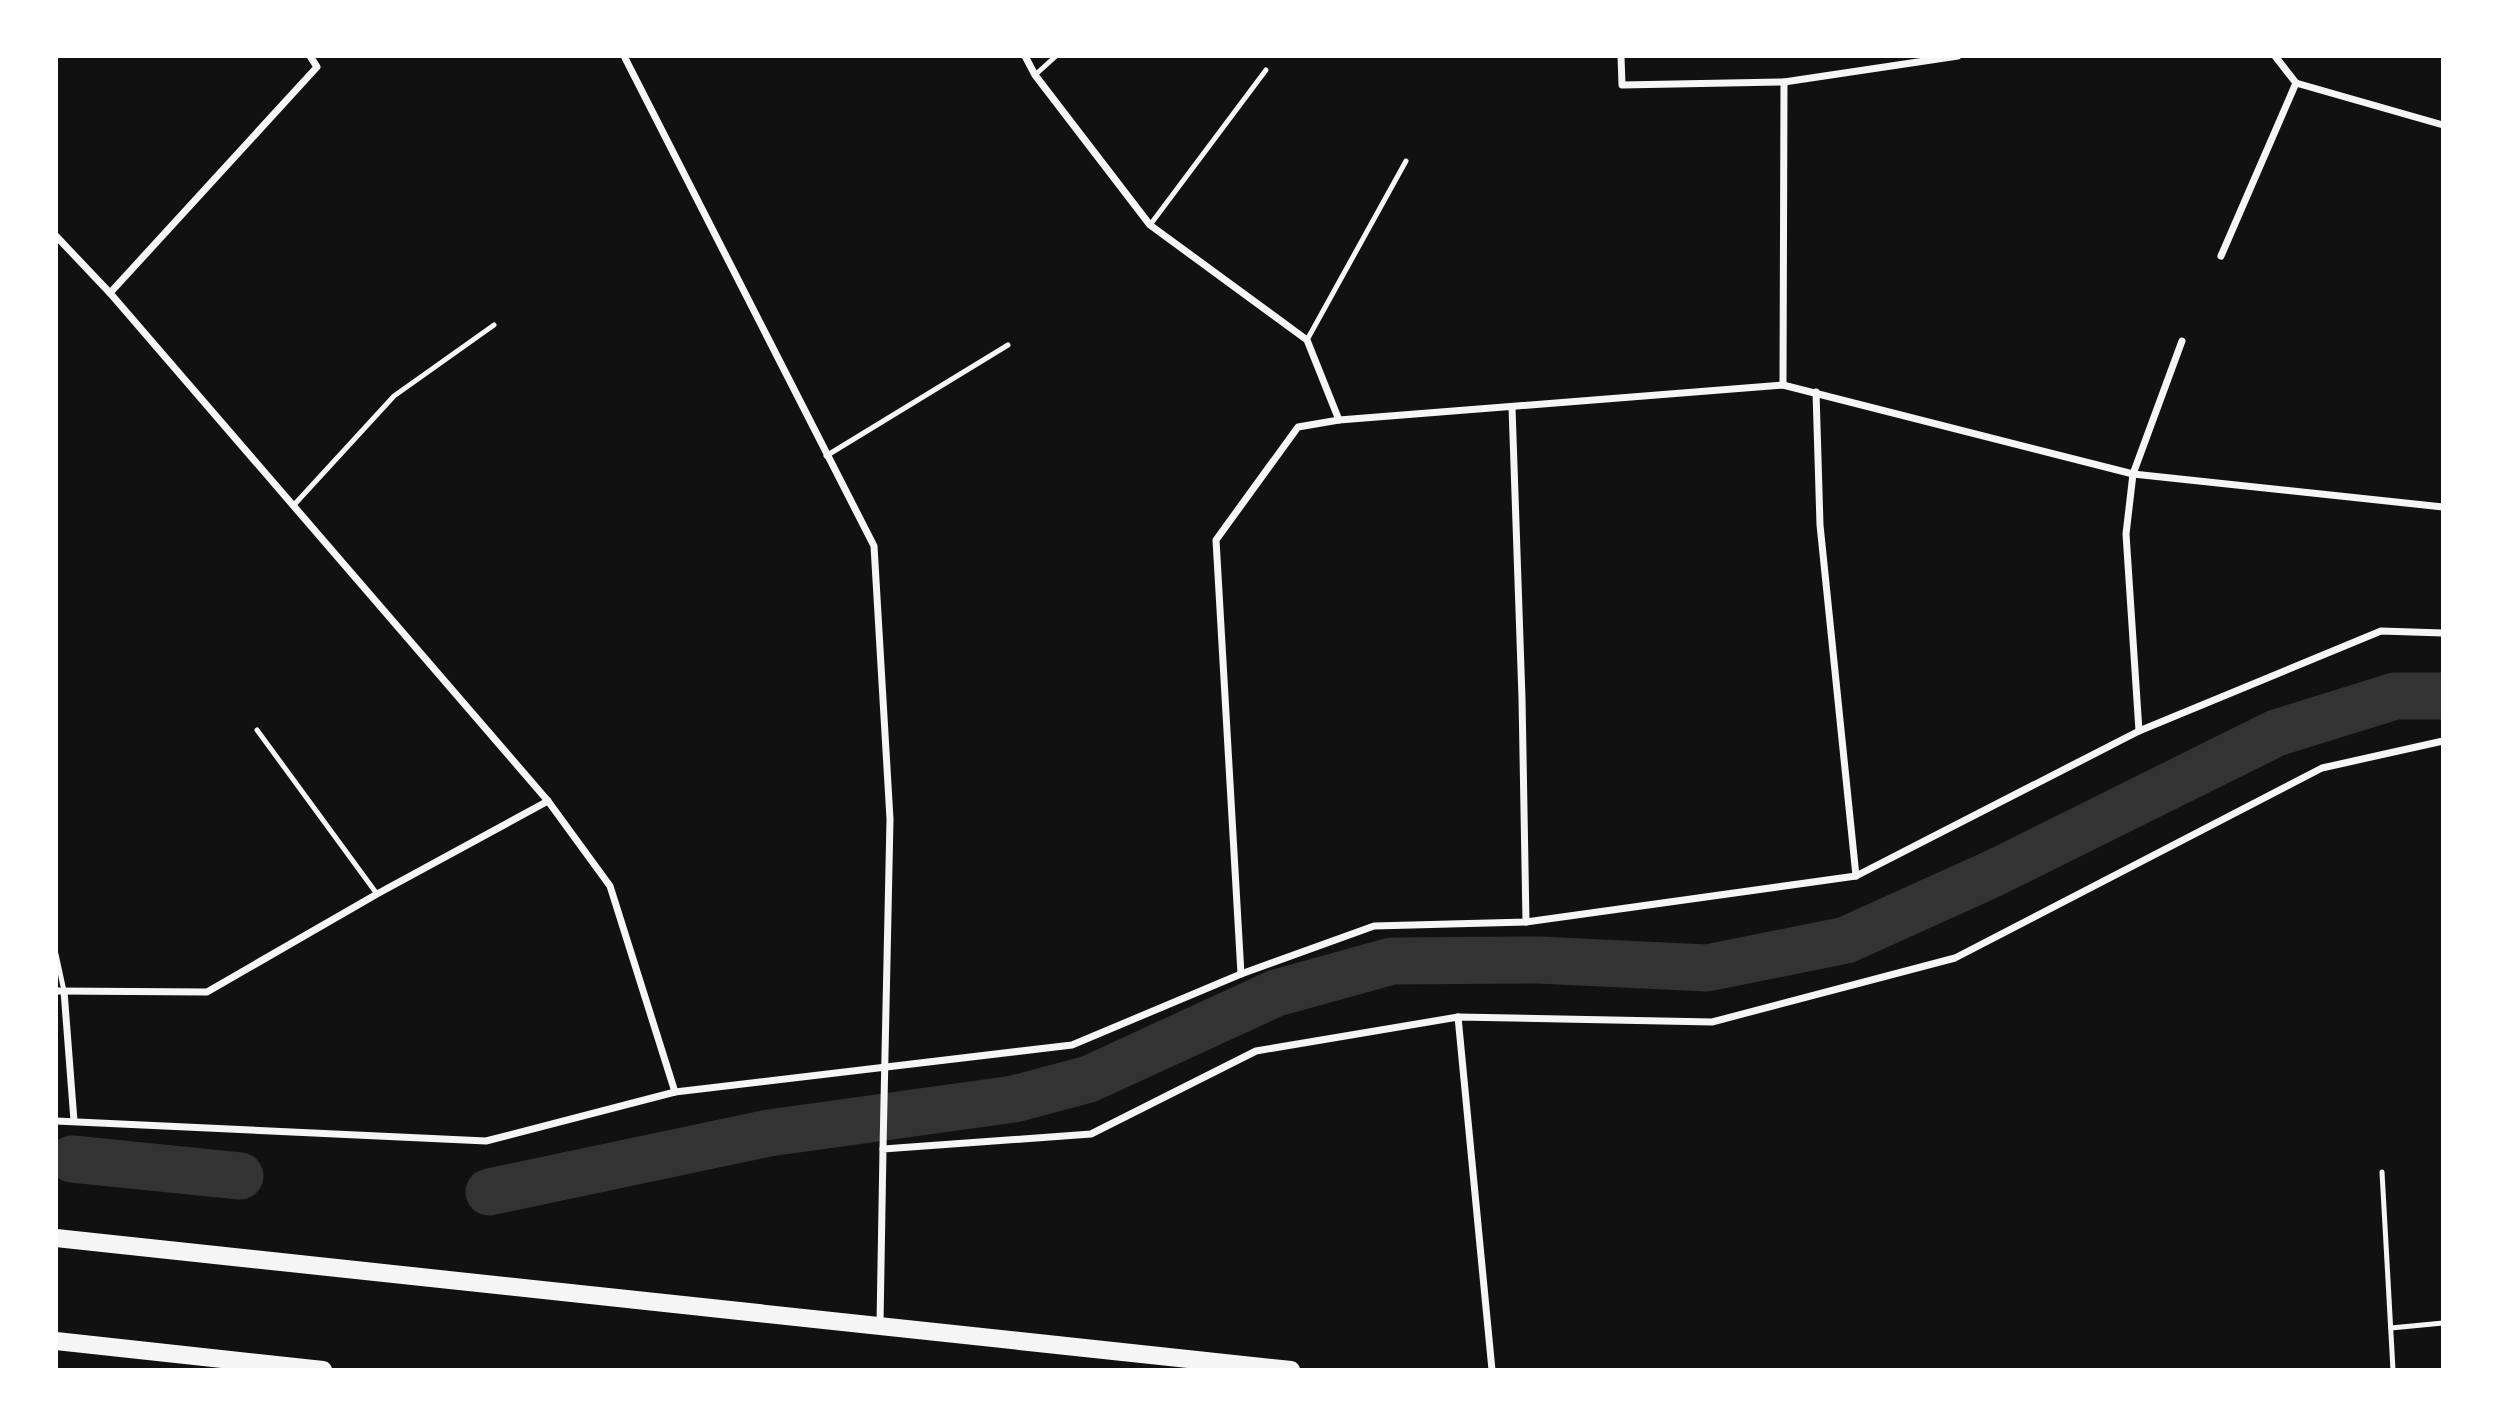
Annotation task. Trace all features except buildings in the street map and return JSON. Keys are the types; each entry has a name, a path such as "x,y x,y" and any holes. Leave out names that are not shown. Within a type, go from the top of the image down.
{"main road":[{"path":"56,1238 1291,1370"},
{"path":"56,1341 323,1370"}],"street":[{"path":"110,293 317,67 310,56"},
{"path":"624,56 874,546 890,819 880,1324"},
{"path":"1025,56 1035,75 1150,225 1307,340 1339,419"},
{"path":"1622,56 1622,85 1784,82 1958,56"},
{"path":"2275,56 2296,83 2443,125"},
{"path":"1783,385 1784,82"},
{"path":"2221,256 2296,83"},
{"path":"56,236 110,293 548,801 610,886 675,1092"},
{"path":"2139,731 2126,534 2133,474 2182,341"},
{"path":"1241,974 1216,540 1298,427 1339,419 1783,385 2133,474 2443,507"},
{"path":"1816,392 1820,525 1856,876"},
{"path":"1512,407 1526,922"},
{"path":"56,1121 486,1142 675,1092 1072,1045 1241,974 1374,926 1526,922 1856,876 2139,731 2381,631 2443,633"},
{"path":"883,1149 1091,1134 1256,1051 1458,1017 1712,1022 1955,958 2322,768 2443,741"},
{"path":"74,1121 60,991 207,992 377,894 548,801"},
{"path":"1458,1017 1492,1370"}],"lane":[{"path":"1035,75 1056,56"},
{"path":"1150,225 1266,71"},
{"path":"1307,340 1406,161"},
{"path":"293,506 394,396 494,325"},
{"path":"826,456 1008,345"},
{"path":"257,730 377,894"},
{"path":"56,954 60,991"},
{"path":"2382,1172 2393,1370"},
{"path":"2391,1328 2443,1323"}],"waterway":[{"path":"489,1192 769,1133 1014,1099 1089,1079 1276,993 1392,961 1538,960 1707,968 1846,940 1992,874 2276,733 2395,696 2443,696"},
{"path":"72,1159 240,1176"}]}
